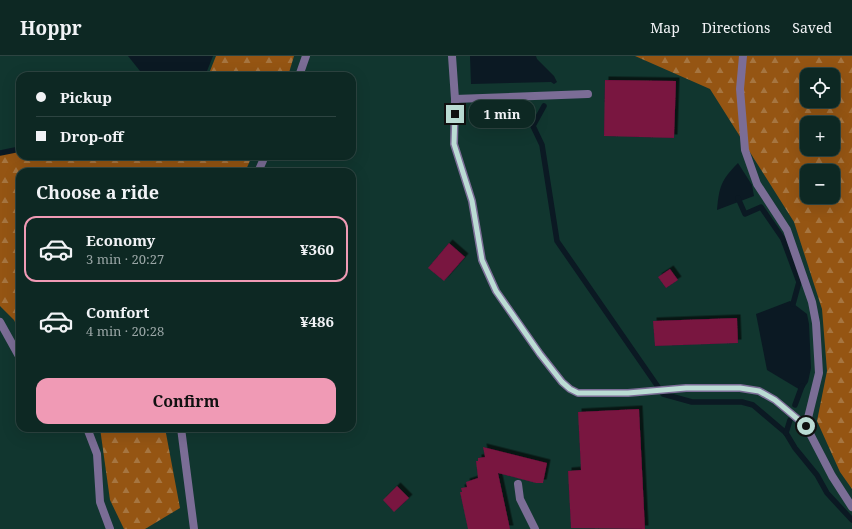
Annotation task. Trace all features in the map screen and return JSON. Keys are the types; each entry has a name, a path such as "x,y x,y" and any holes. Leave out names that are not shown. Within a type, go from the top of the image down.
{"street":[{"path":"300,72 306,56"},
{"path":"452,56 455,99 454,144 472,201 482,260 496,291 540,354 562,382 570,389 578,393 628,393 686,388 740,388 759,391 775,400 806,426 832,476 852,507"},
{"path":"743,56 740,90 745,150 757,184 787,230 812,302 815,316 819,373 806,426"},
{"path":"455,99 588,94"},
{"path":"0,322 16,351"},
{"path":"88,432 96,454 100,502 110,529"},
{"path":"182,432 194,529"},
{"path":"518,484 520,499 535,529"}],"green space":[{"path":"216,56 294,56 289,72 210,72"},
{"path":"635,56 852,56 852,489 840,472 817,421 827,371 822,309 794,222 710,89"},
{"path":"16,152 16,160 250,160 247,168 16,168 16,324 0,306 0,155"},
{"path":"101,432 166,432 180,508 145,529 124,529 110,500"}],"water":[{"path":"128,56 213,56 206,72 141,72"},
{"path":"470,56 536,56 537,59 554,76 557,82 554,84 551,82 471,84"},
{"path":"738,163 752,185 754,196 717,210 720,190 724,179"},
{"path":"790,301 807,314 809,324 811,368 808,382 802,391 767,370 756,314"}],"building":[{"path":"605,80 676,81 674,138 604,136"},
{"path":"449,243 465,257 444,281 428,268"},
{"path":"670,269 678,280 666,288 658,277"},
{"path":"737,318 738,343 655,346 653,321"},
{"path":"639,409 645,529 571,528 568,471 581,470 578,412"},
{"path":"483,447 547,463 543,483 536,483 498,473 510,529 468,529 460,492 462,492 461,488 467,487 466,482 478,478 476,461 478,461 478,458 485,457"},
{"path":"397,486 409,498 394,512 383,500"}],"waterway":[{"path":"544,106 533,126 542,145 557,241 663,394 692,402 742,402 753,405 786,433 795,448 817,475 827,493 852,520"},
{"path":"0,153 16,150"},
{"path":"738,198 745,214 761,207 783,239 799,282 793,304"},
{"path":"795,405 802,386"},
{"path":"786,433 790,420"}],"route":[{"path":"455,114 454,144 472,201 482,260 496,291 540,354 562,382 570,389 578,393 628,393 686,388 740,388 759,391 775,400 806,426"}]}
